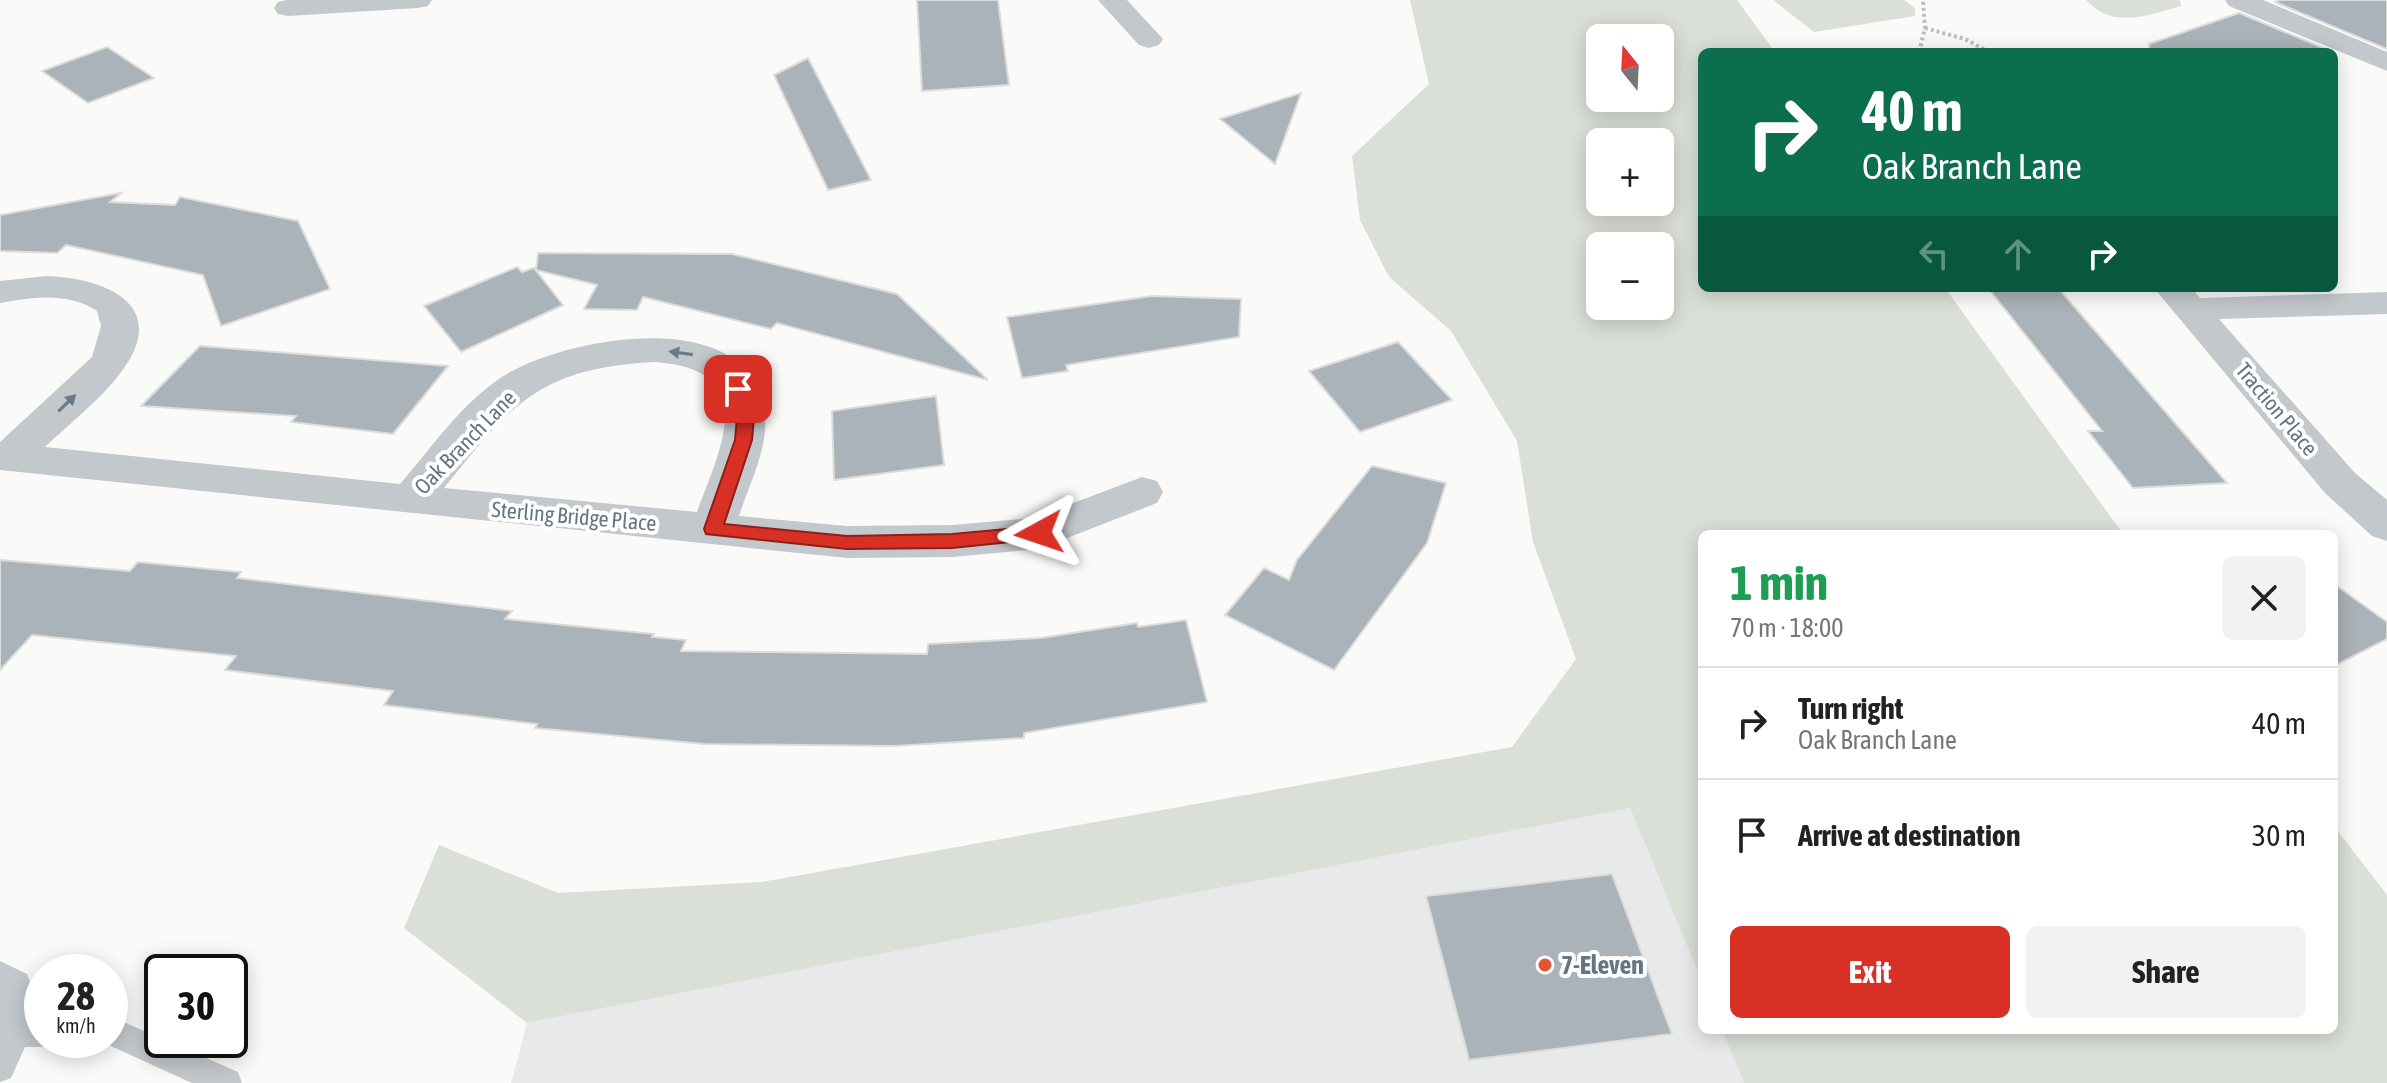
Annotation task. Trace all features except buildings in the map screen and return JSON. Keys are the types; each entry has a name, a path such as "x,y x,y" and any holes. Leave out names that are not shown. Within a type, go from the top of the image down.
{"street":[{"path":"288,8 418,0"},
{"path":"1112,0 1149,39"},
{"path":"2239,0 2387,62"},
{"path":"0,292 18,288 92,291 111,303 120,317 117,343 108,363 5,456"},
{"path":"2182,299 2387,303"},
{"name":"Traction Place","path":"2182,299 2340,483 2387,525"},
{"name":"Oak Branch Lane","path":"410,500 500,399 530,378 597,356 664,350 698,355 726,369 738,389 745,417 743,440 713,529"},
{"name":"Sterling Bridge Place","path":"5,456 410,500 847,542 952,541 1039,533 1142,492"}],"lane":[{"path":"0,975 17,984 24,1012"},
{"path":"0,1067 24,1038"},
{"path":"128,1039 227,1083"}],"path":[{"path":"1920,48 1925,28 1923,0"},
{"path":"1925,28 1965,39 1982,48"}],"shaded area":[{"path":"1410,0 1737,0 1772,48 1698,48 1698,292 1948,292 2120,530 1698,530 1698,972 1630,808 527,1023 404,928 439,845 558,893 762,882 1512,747 1576,659 1533,542 1517,441 1451,331 1389,277 1360,220 1352,156 1429,84"},
{"path":"1773,0 1904,0 1915,8 1915,16 1814,32"},
{"path":"2086,0 2180,0 2181,6 2131,18 2108,15"},
{"path":"1630,808 1698,972 1698,1034 1724,1034 1744,1083 511,1083 527,1023"},
{"path":"2338,831 2387,895 2387,1083 1744,1083 1724,1034 2338,1034"}],"place":[{"name":"7-Eleven","path":"1545,965"}],"route":[{"path":"738,389 745,417 743,440 713,529 847,542 952,541 1039,533"}]}
